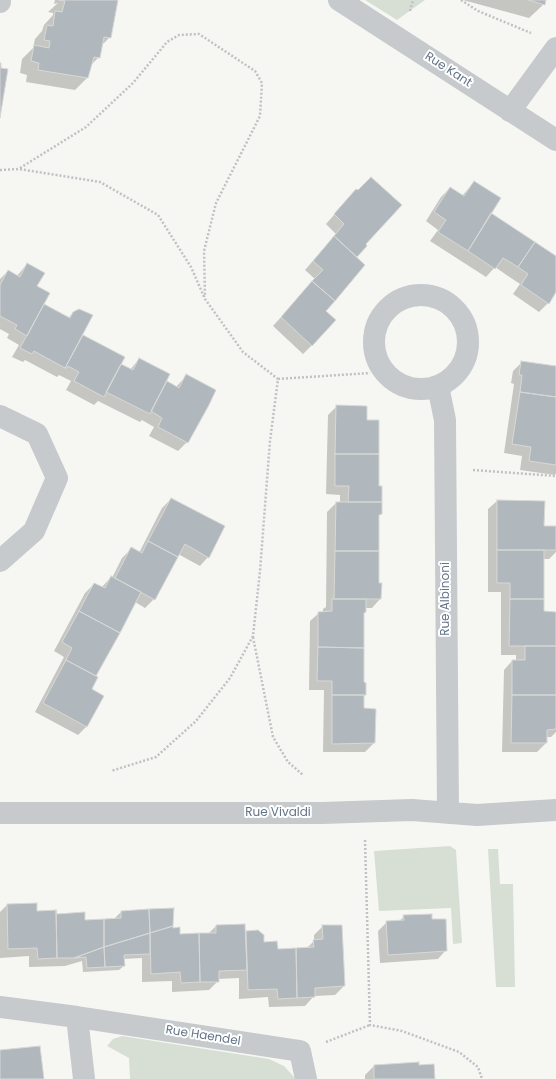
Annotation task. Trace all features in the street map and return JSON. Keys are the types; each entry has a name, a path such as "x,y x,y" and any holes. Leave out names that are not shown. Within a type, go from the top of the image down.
{"street":[{"name":"Rue Kant","path":"339,0 556,140"},
{"path":"510,111 556,48"},
{"path":"419,295 433,296 447,302 458,312 465,325 468,339 467,354 464,361 461,367 451,378 438,386 424,389 409,387 402,384 396,381 385,371 377,359 374,344 376,330 382,316 391,305 404,298 419,295"},
{"name":"Rue Albinoni","path":"438,386 445,420 448,813"},
{"path":"0,416 37,434 57,478 34,531 0,561"},
{"name":"Rue Vivaldi","path":"0,813 322,813 412,810 476,815 556,810"},
{"name":"Rue Haendel","path":"0,1007 77,1017 300,1051"},
{"path":"77,1017 84,1079"},
{"path":"300,1051 306,1079"}],"path":[{"path":"461,0 478,11 539,36 556,48"},
{"path":"19,169 86,127 133,83 166,42 179,35 199,34 256,71 262,83 260,116 216,203 204,251 205,299"},
{"path":"0,170 19,169 100,182 158,214 191,266 205,299 243,352 278,380 370,373"},
{"path":"278,380 270,441 260,571 253,636 273,737 288,762 303,775"},
{"path":"466,470 556,476"},
{"path":"111,771 156,758 196,721 230,678 253,636"},
{"path":"365,838 370,1025"},
{"path":"300,1051 370,1025 402,1031 459,1052 478,1067 482,1079"}],"shaded area":[{"path":"365,0 425,0 397,20"},
{"path":"450,846 456,850 462,943 453,944 451,908 379,911 374,851"},
{"path":"488,849 498,849 500,884 513,884 515,987 496,987"},
{"path":"122,1036 269,1059 284,1066 296,1079 130,1079 129,1058 107,1046 113,1039"}],"building":[{"path":"59,0 118,0 111,38 104,37 100,58 94,57 88,78 38,70 39,63 31,61 34,45 49,48 50,41 44,40 47,25 53,26 55,11 62,12 65,1"},
{"path":"528,0 546,0 545,5"},
{"path":"0,63 1,68 8,69 0,118"},
{"path":"371,177 402,205 366,244 367,246 357,257 334,236 344,224 334,214 356,189 358,190"},
{"path":"474,181 501,198 468,251 438,232 446,220 434,212 450,187 464,196"},
{"path":"491,213 535,242 518,267 503,258 495,269 468,251"},
{"path":"334,236 365,265 335,301 312,281 323,270 313,261"},
{"path":"535,242 556,256 556,292 549,304 521,285 528,274 518,267"},
{"path":"27,263 45,273 37,286 50,293 27,336 15,329 17,325 0,316 0,285 8,270 20,277"},
{"path":"312,281 335,301 326,311 336,320 312,346 281,317"},
{"path":"44,304 70,318 73,312 79,309 93,315 65,368 34,351 32,354 20,348"},
{"path":"83,335 125,357 104,397 74,381 79,372 68,366 65,368"},
{"path":"139,358 170,374 150,414 106,392 121,364 133,370"},
{"path":"521,361 556,366 556,397 520,392 522,375 519,375"},
{"path":"186,374 216,390 188,443 158,427 162,418 151,411 167,381 179,388"},
{"path":"520,392 556,397 556,465 529,461 531,447 512,444"},
{"path":"336,405 367,406 367,420 379,420 379,454 335,454"},
{"path":"335,454 379,454 379,486 382,486 382,502 348,502 349,486 335,486"},
{"path":"171,498 225,526 209,558 185,544 178,557 148,541"},
{"path":"497,500 545,501 544,526 556,526 556,550 497,550"},
{"path":"336,502 382,502 382,514 379,515 379,551 335,551"},
{"path":"148,541 178,557 155,600 115,578 131,547 142,553"},
{"path":"497,550 544,550 544,599 510,599 510,583 497,583"},
{"path":"335,551 379,551 379,583 382,583 381,599 334,599"},
{"path":"111,576 141,592 120,633 79,611 94,583 105,588"},
{"path":"332,599 366,599 366,612 364,613 364,648 318,647 318,612 332,611"},
{"path":"510,599 544,599 544,611 556,612 556,646 509,646"},
{"path":"79,611 120,633 96,676 66,660 72,648 62,642"},
{"path":"525,646 556,646 556,695 512,695 512,660 525,660"},
{"path":"318,647 364,648 364,682 366,683 366,695 332,695 332,681 317,681"},
{"path":"66,660 98,677 92,689 104,696 87,727 43,703"},
{"path":"332,695 364,695 364,708 376,709 375,743 332,744"},
{"path":"512,695 556,695 556,729 547,730 547,743 511,743"},
{"path":"37,903 37,911 56,910 57,958 38,959 37,948 8,949 7,904"},
{"path":"174,908 173,926 150,933 149,909"},
{"path":"149,909 150,933 104,947 104,919 121,918 121,911"},
{"path":"56,910 57,914 85,912 85,920 104,919 104,947 74,958 57,958"},
{"path":"432,914 432,919 446,919 447,951 388,955 386,921 404,920 403,915"},
{"path":"245,924 247,970 219,971 219,982 200,982 199,933 216,933 216,925"},
{"path":"322,925 342,925 345,986 315,988 315,997 297,998 296,948 314,947 313,940 323,939"},
{"path":"173,926 173,928 180,927 180,934 199,933 200,982 181,983 180,972 151,974 150,933"},
{"path":"258,930 264,935 264,942 277,941 278,949 296,948 297,998 278,999 277,989 248,990 246,931"},
{"path":"150,933 150,954 124,955 125,966 105,967 104,947"},
{"path":"104,947 105,967 87,968 86,957 74,958"},
{"path":"40,1046 44,1079 0,1079 0,1050"},
{"path":"419,1062 419,1065 434,1064 435,1079 374,1079 374,1065"}]}
